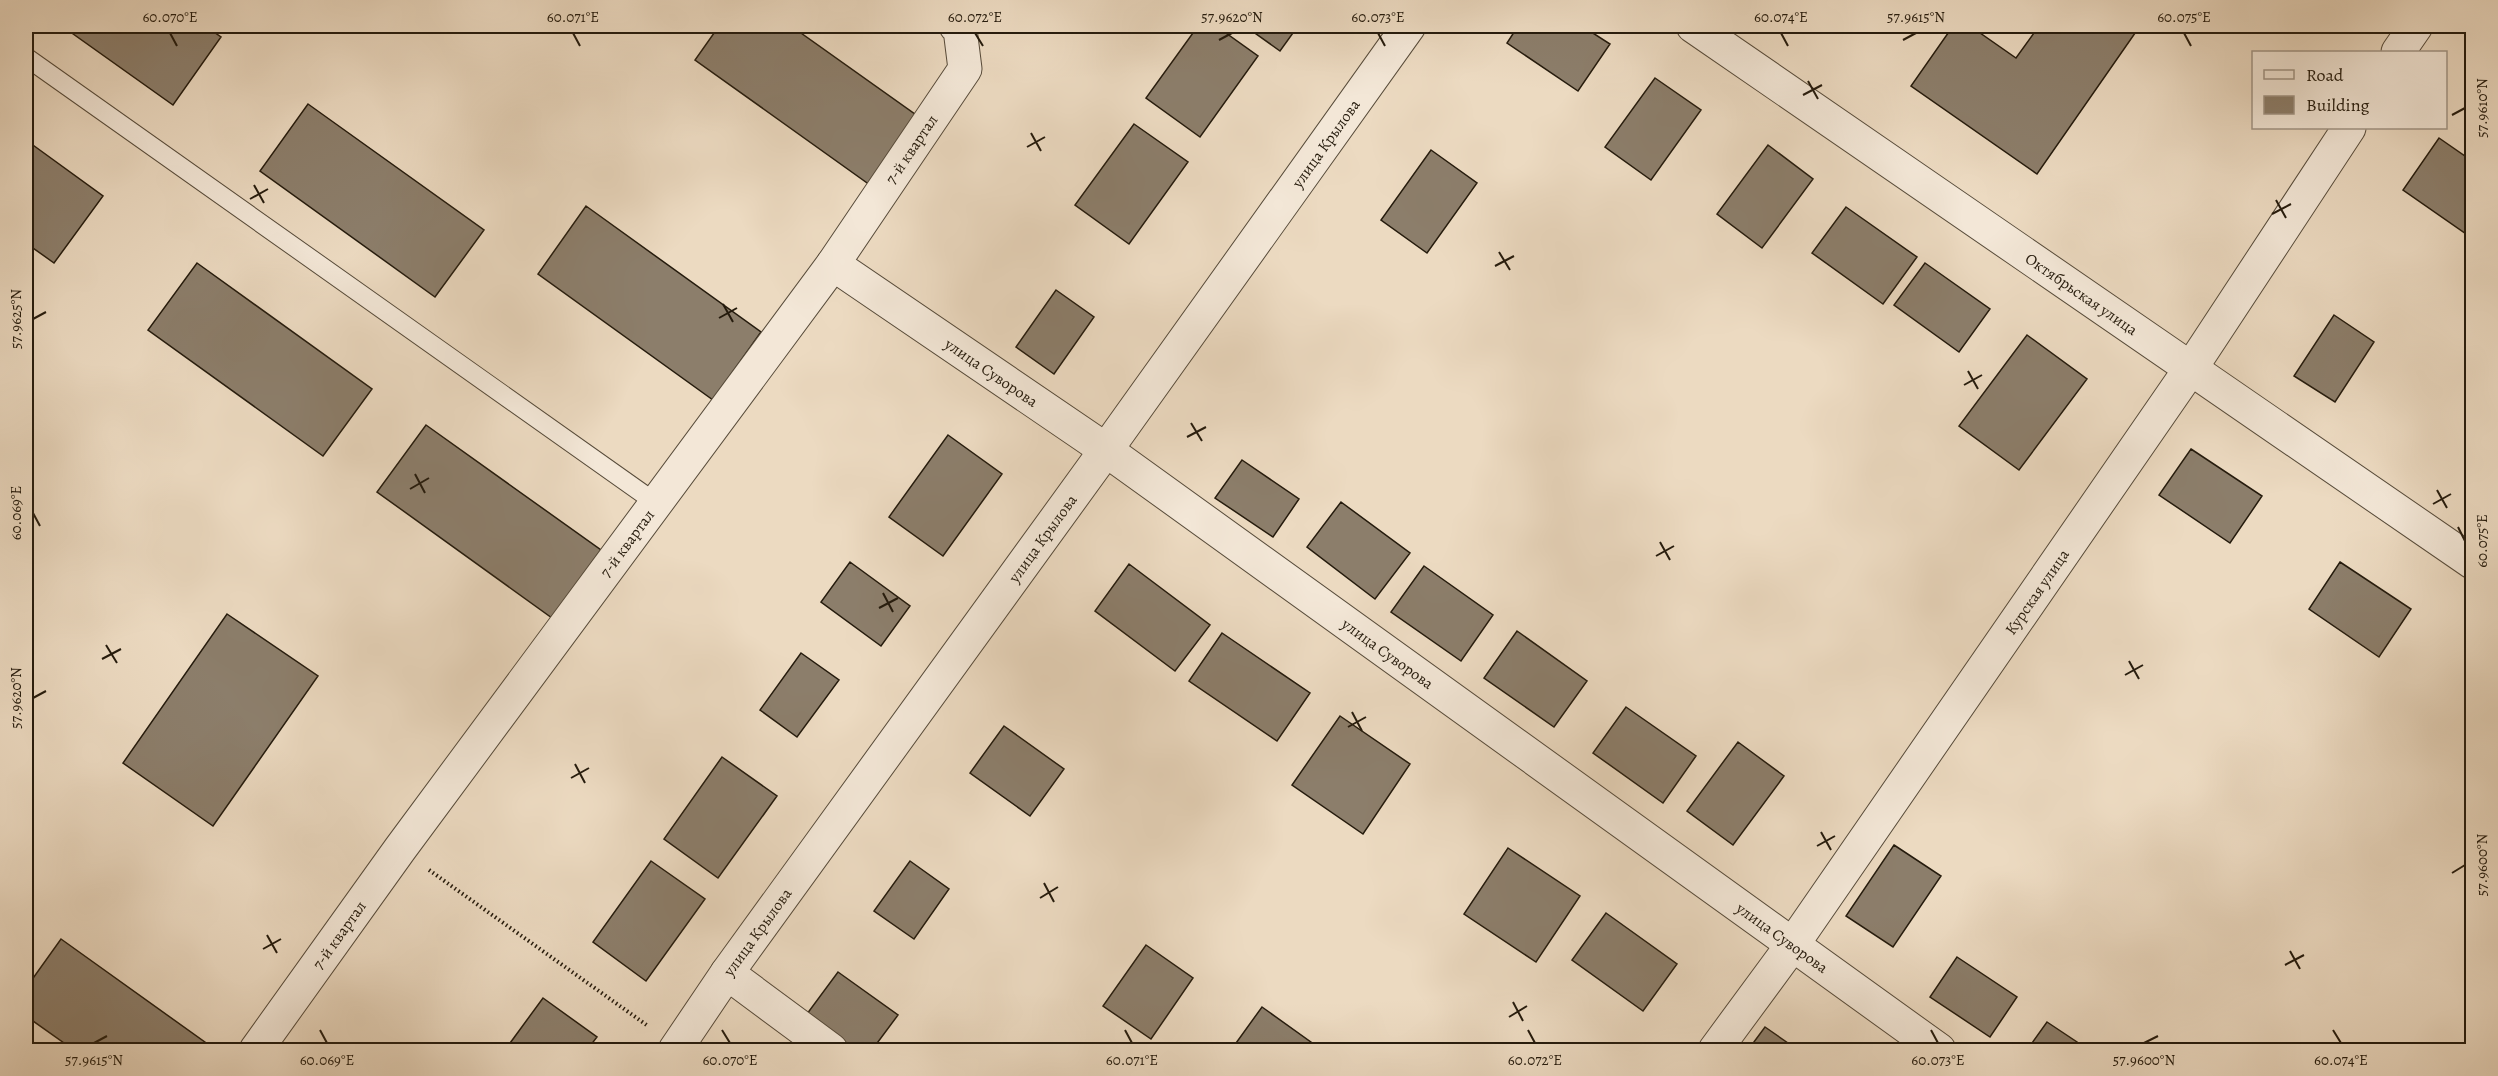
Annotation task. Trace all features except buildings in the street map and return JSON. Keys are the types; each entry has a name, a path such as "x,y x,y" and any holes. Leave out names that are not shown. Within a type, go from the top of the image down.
{"street":[{"name":"7-й квартал","path":"256,1050 400,849 833,264 965,69 960,29 956,26"},
{"name":"улица Крылова","path":"676,1049 727,973 1106,450 1409,26"},
{"name":"Октябрьская улица","path":"1695,26 2472,562"},
{"path":"2399,51 2416,26"},
{"name":"Курская улица","path":"1715,1050 1793,944 2191,368 2348,129"},
{"name":"улица Суворова","path":"833,264 1106,450 1939,1050"},
{"path":"727,973 831,1050"}],"lane":[{"path":"26,57 656,502"}],"path":[{"path":"400,849 676,1049"}]}
